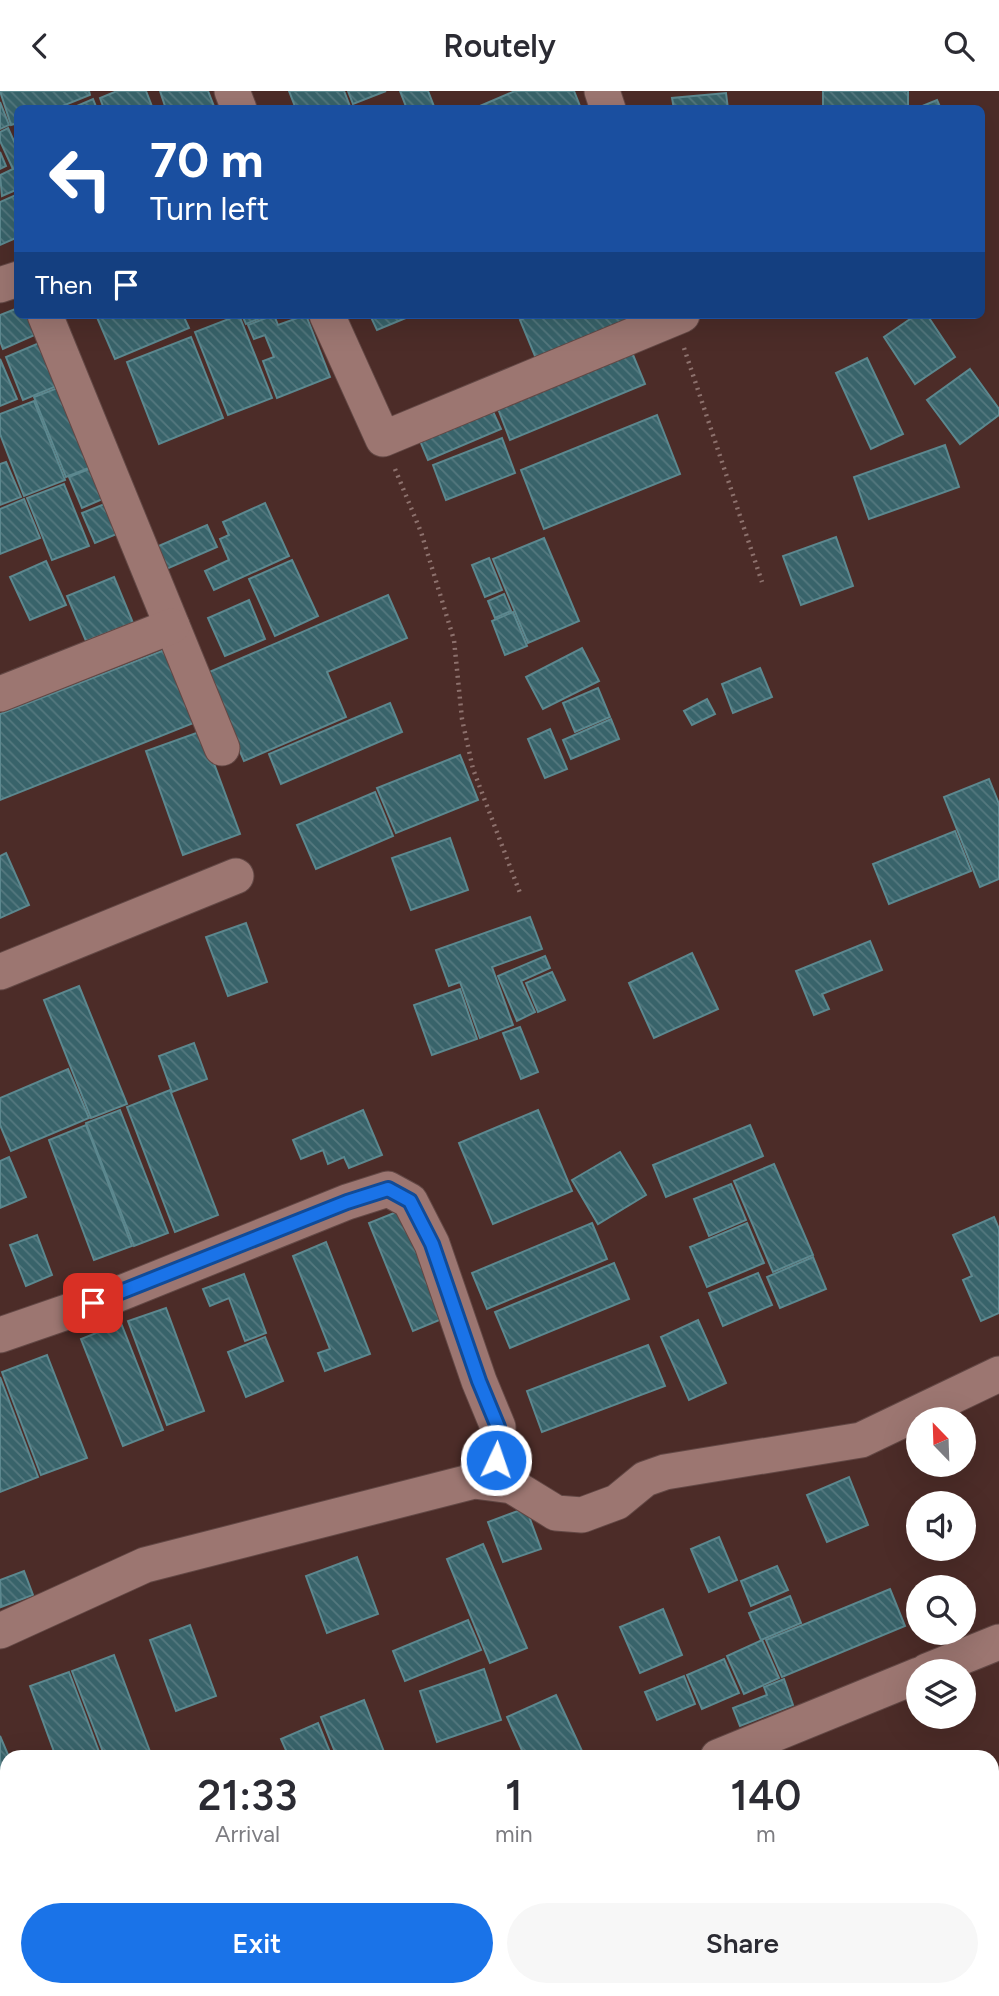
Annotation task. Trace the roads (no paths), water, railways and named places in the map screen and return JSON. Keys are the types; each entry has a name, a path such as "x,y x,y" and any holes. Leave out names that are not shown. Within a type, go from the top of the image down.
{"street":[{"path":"47,319 222,748"},
{"path":"329,319 383,439 669,319"},
{"path":"0,694 172,626"},
{"path":"0,972 236,876"},
{"path":"0,1335 116,1296 347,1202 388,1189 410,1201 432,1244 479,1381 498,1427 496,1460 474,1481"},
{"path":"0,1631 145,1565 474,1481 512,1486 555,1513 582,1515 617,1502 645,1479 665,1472 861,1440 999,1374"},
{"path":"957,1659 999,1642"},
{"path":"735,1750 906,1680"}]}
